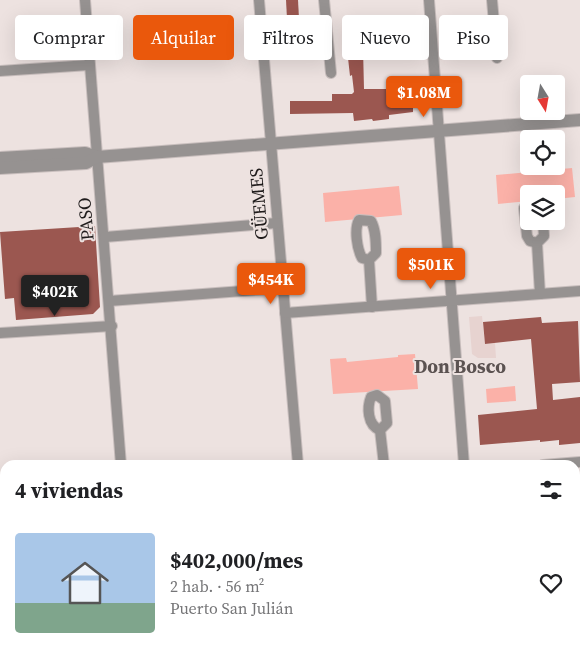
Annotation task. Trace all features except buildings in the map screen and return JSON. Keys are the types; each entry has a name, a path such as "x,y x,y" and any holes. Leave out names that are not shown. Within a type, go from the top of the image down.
{"street":[{"name":"PASO","path":"85,0 112,326 121,460"},
{"name":"GÜEMES","path":"259,0 298,460"},
{"path":"324,0 331,73"},
{"path":"429,0 464,460"},
{"path":"492,0 493,15"},
{"path":"0,71 89,65"},
{"path":"0,158 85,153 97,157 270,142 580,120"},
{"path":"0,168 86,163 97,157"},
{"path":"104,237 277,223"},
{"path":"526,230 530,241 537,243"},
{"path":"540,294 537,243 544,236 544,230"},
{"path":"369,260 372,307"},
{"path":"109,301 282,288"},
{"path":"285,313 580,290"},
{"path":"0,333 112,326"},
{"path":"380,430 383,460"}],"shaded area":[{"path":"572,168 575,197 565,198 565,185 520,185 520,202 498,204 496,175 520,173 520,175 565,175 565,169"},
{"path":"399,186 402,215 325,222 323,193"},
{"path":"482,316 485,344 495,343 496,358 478,358 472,354 469,317"},
{"path":"415,354 418,389 333,394 330,359 346,358 347,362"},
{"path":"515,386 516,401 487,403 486,389"}],"district":[{"name":"Don Bosco","path":"460,366"}]}
